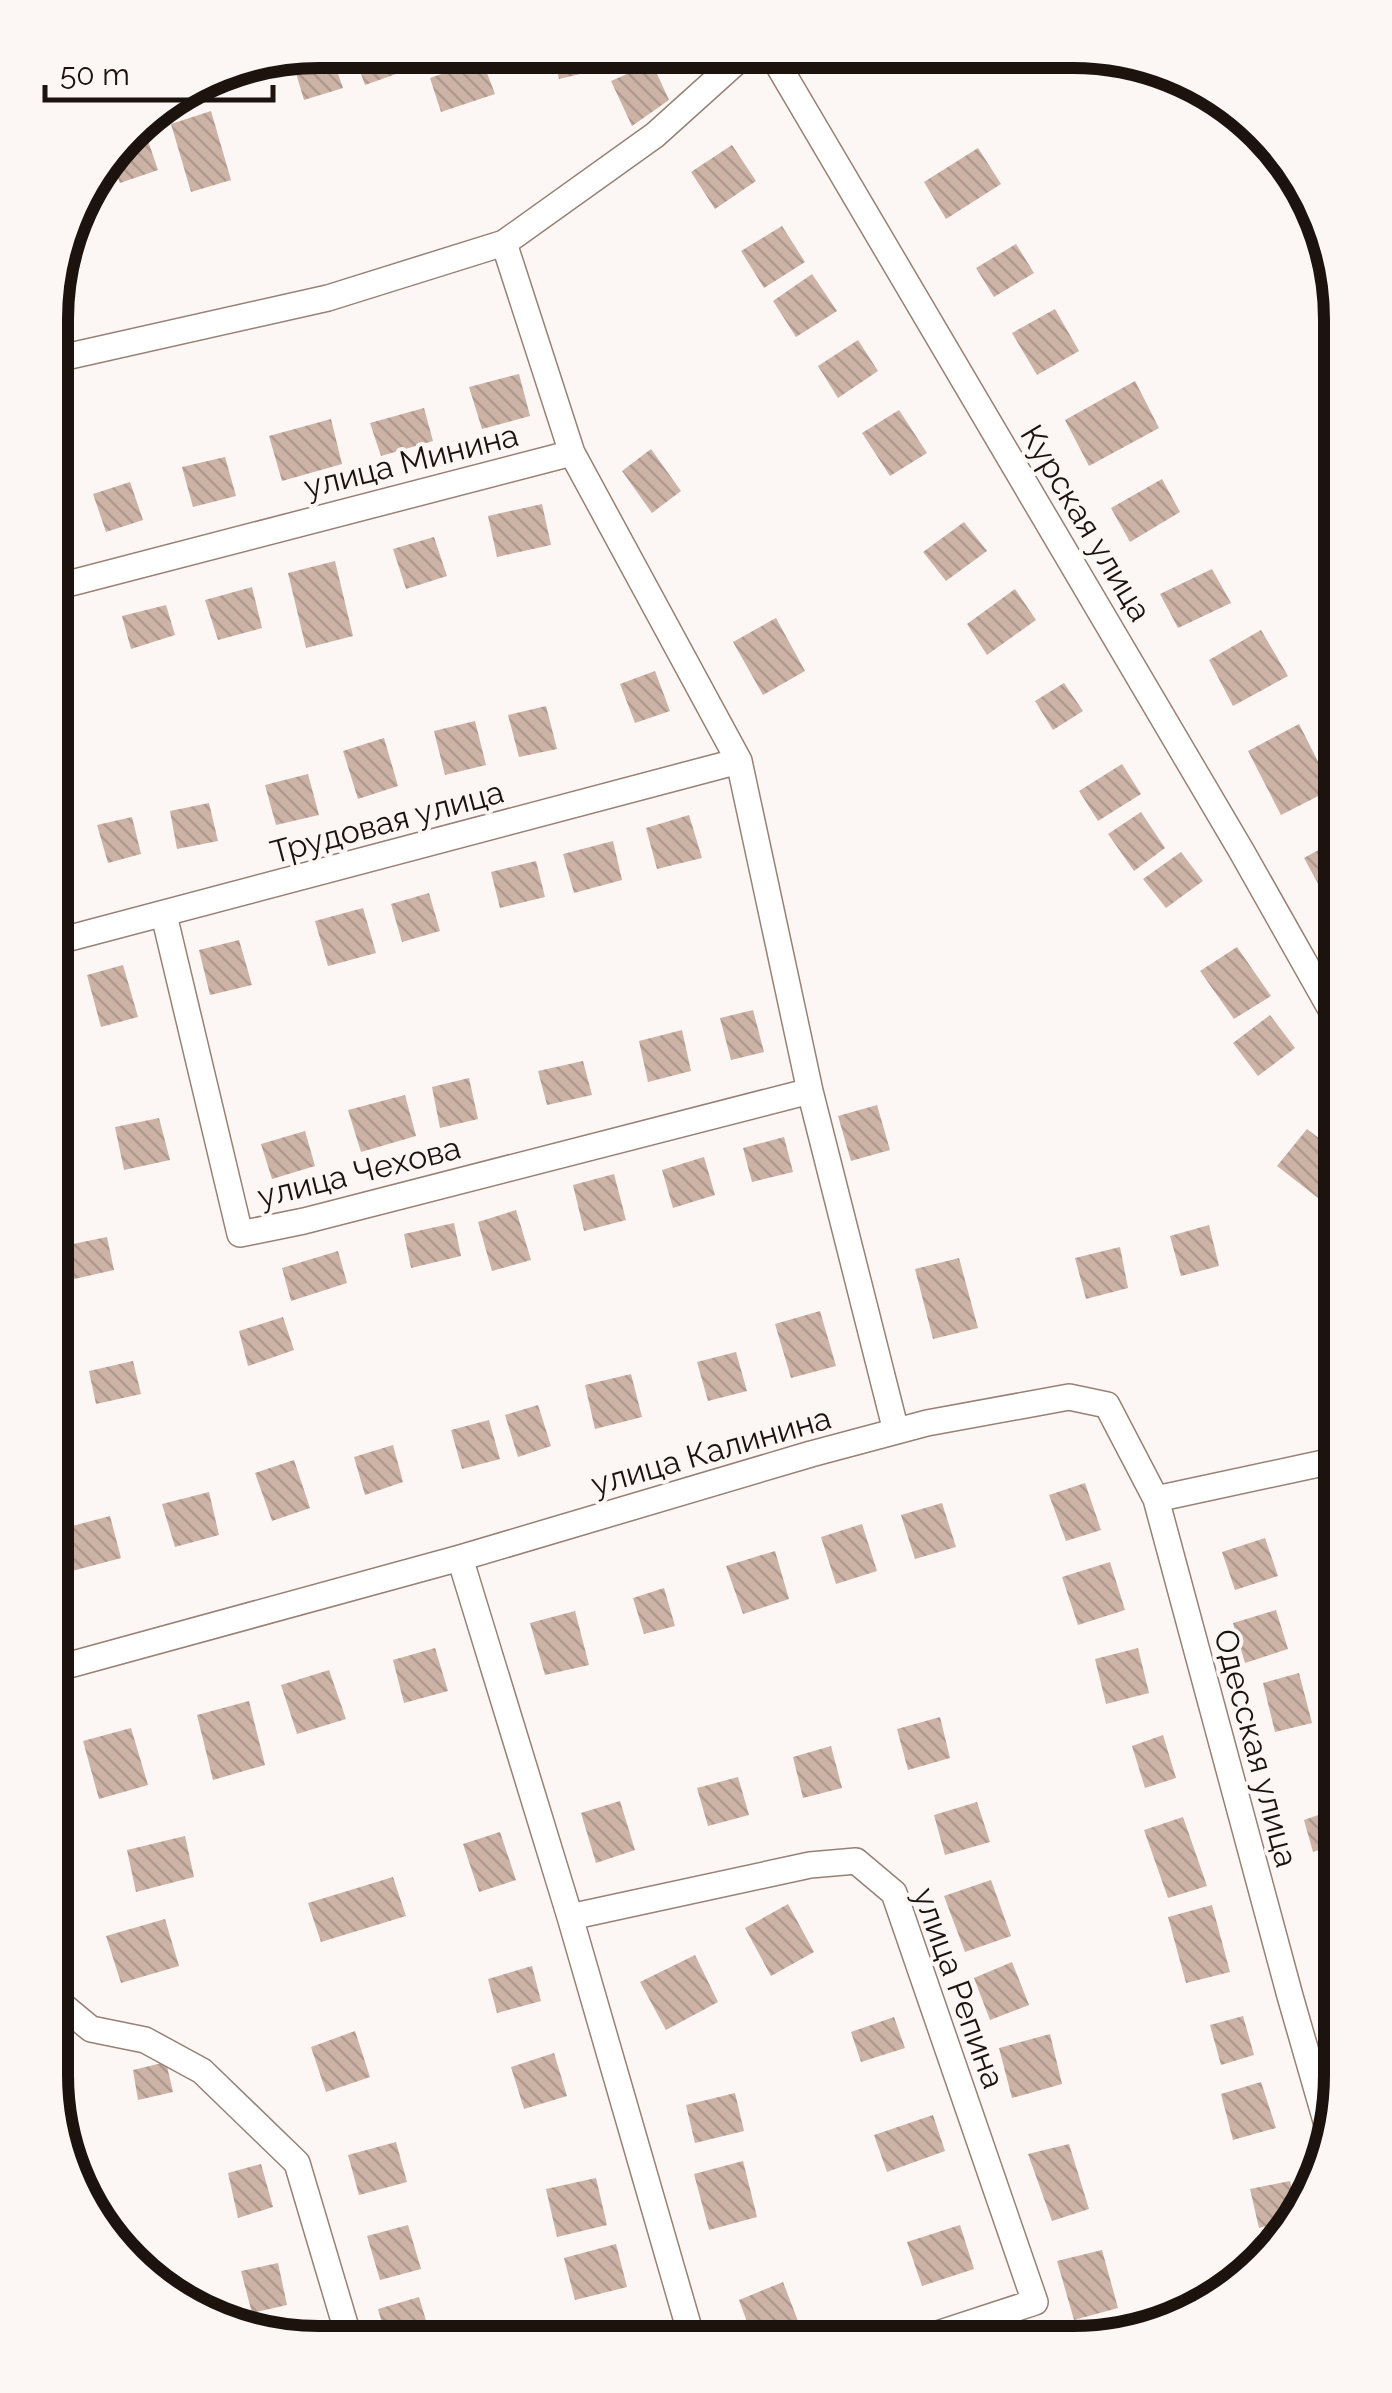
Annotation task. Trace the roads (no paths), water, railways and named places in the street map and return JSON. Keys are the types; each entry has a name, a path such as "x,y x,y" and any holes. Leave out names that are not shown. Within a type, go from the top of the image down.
{"street":[{"path":"68,356 328,298 504,243 655,135 729,68"},
{"name":"Курская улица","path":"780,68 1324,998"},
{"name":"улица Минина","path":"68,584 572,453 504,243"},
{"path":"572,453 739,761 810,1091 896,1431"},
{"name":"Трудовая улица","path":"68,940 739,761"},
{"name":"улица Чехова","path":"164,914 240,1234 810,1091"},
{"name":"улица Калинина","path":"68,1665 460,1558 896,1431 1069,1397 1107,1405 1156,1500"},
{"path":"1156,1500 1324,1463"},
{"name":"Одесская улица","path":"1156,1500 1322,2107"},
{"path":"460,1558 570,1917 688,2326"},
{"name":"улица Репина","path":"570,1917 810,1865 856,1861 894,1893 1035,2302 960,2326"},
{"path":"68,2010 92,2029 145,2040 202,2071 298,2163 346,2326"}]}
